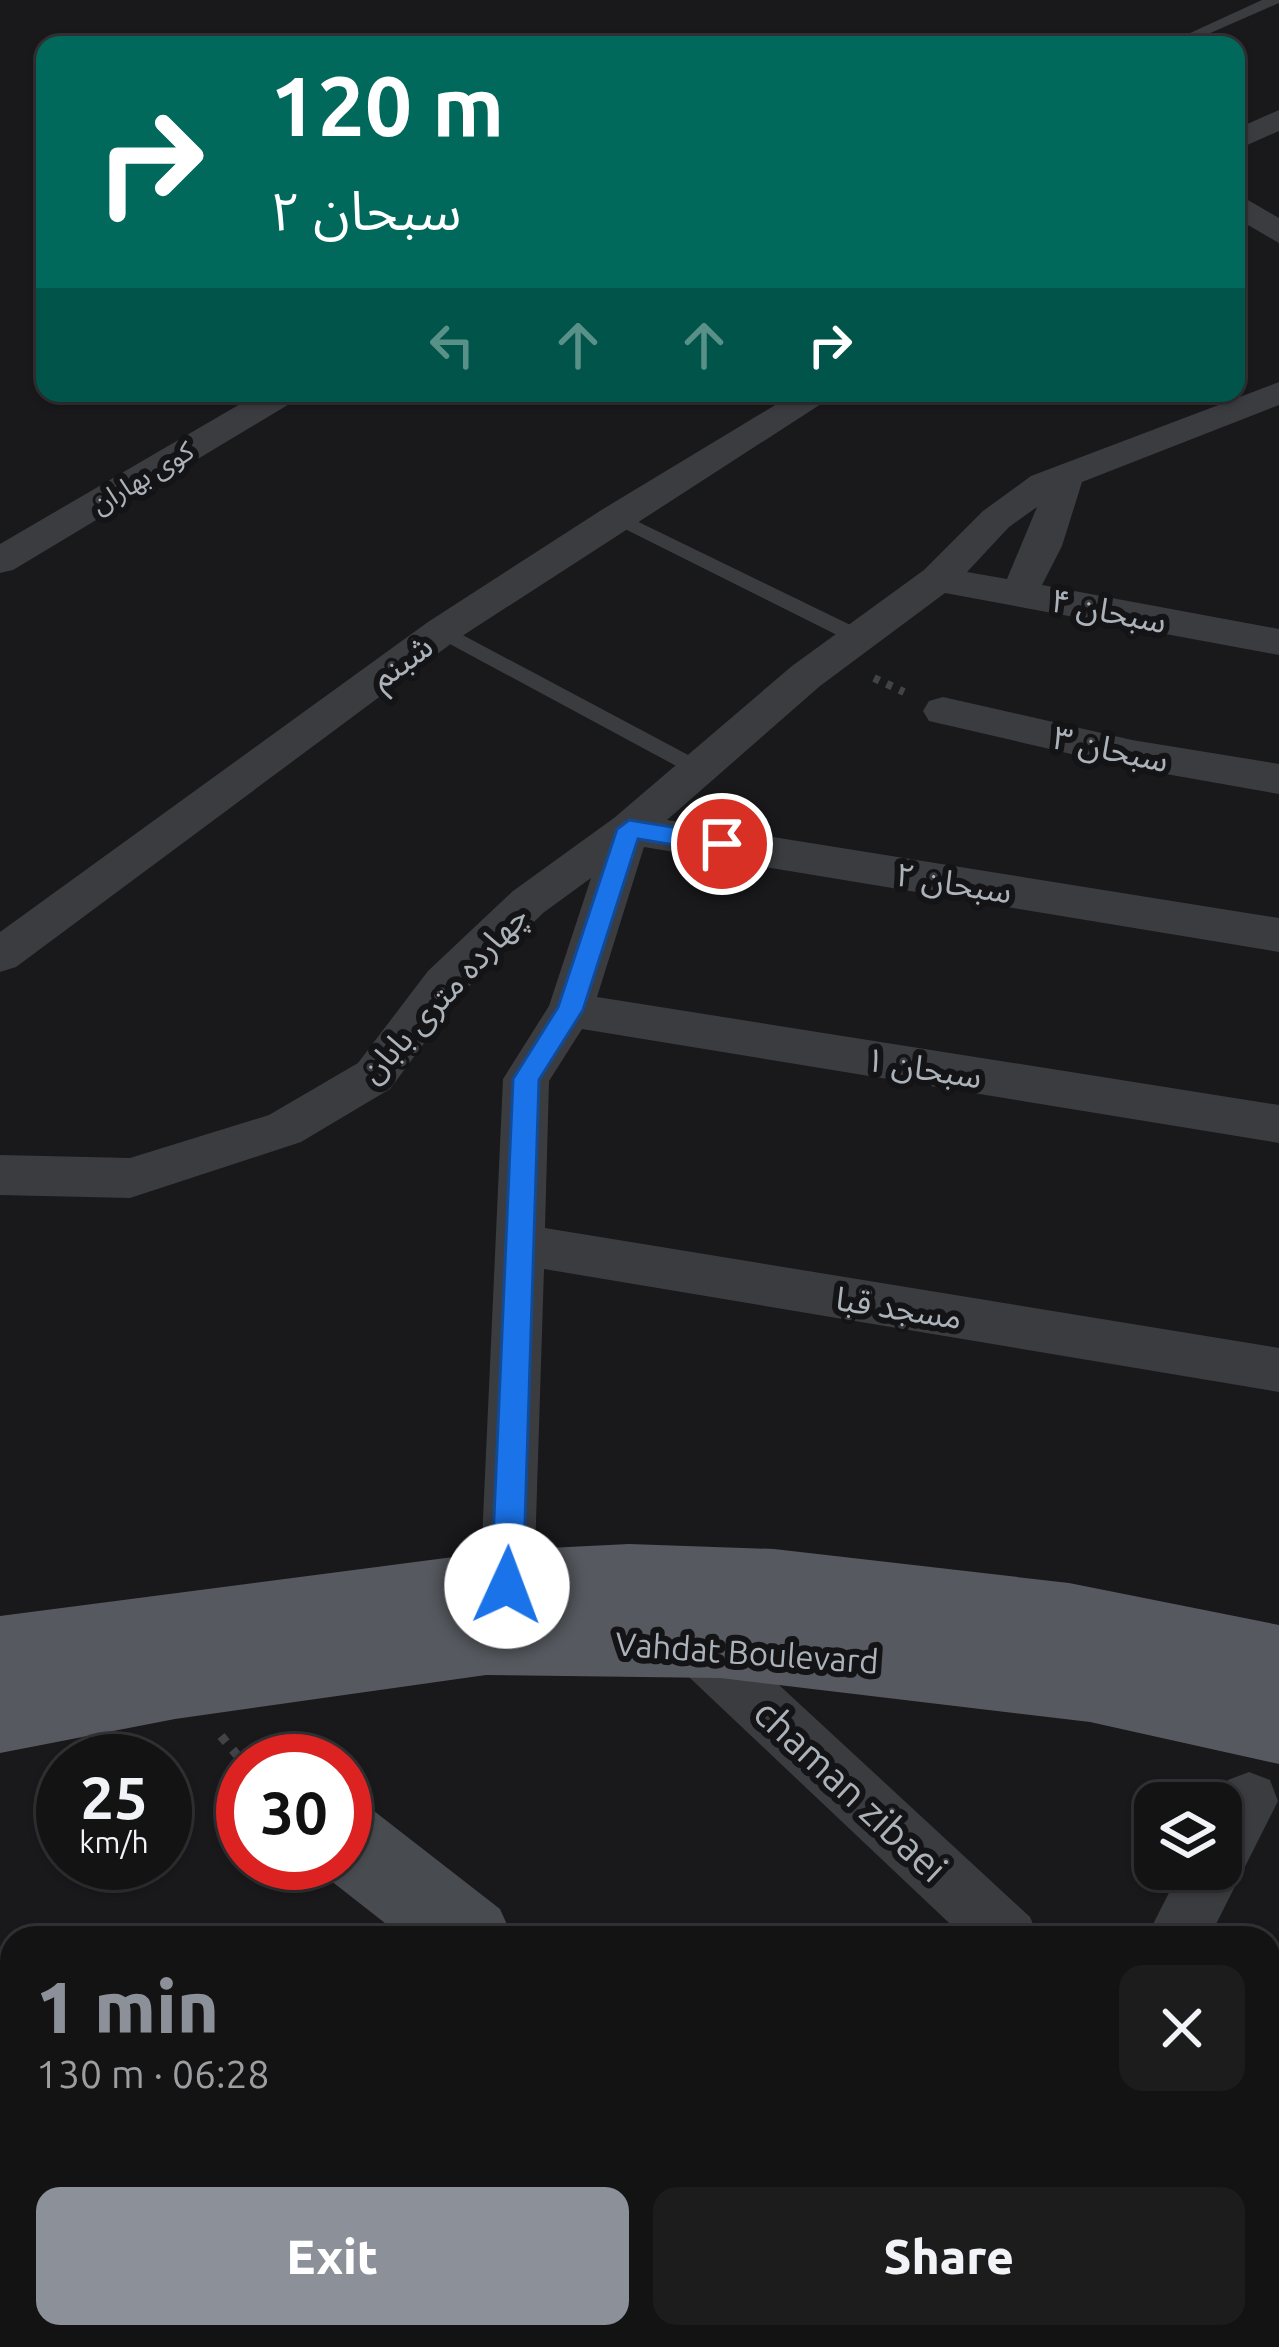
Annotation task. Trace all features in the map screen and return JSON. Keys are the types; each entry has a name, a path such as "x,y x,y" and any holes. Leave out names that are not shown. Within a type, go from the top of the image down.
{"main road":[{"name":"Vahdat Boulevard","path":"0,1653 507,1586 629,1579 774,1584 1069,1619 1279,1662"},
{"name":"Vahdat Boulevard","path":"0,1714 175,1682 486,1639 692,1642 1090,1685 1279,1726"}],"street":[{"path":"1245,136 1279,119"},
{"path":"1245,209 1279,233"},
{"name":"چهارده متری بابان","path":"0,1174 130,1178 284,1129 374,1076 444,982 528,902 629,829 806,676 938,579 996,519 1055,480 1279,393"},
{"name":"کوی بهاران","path":"0,561 269,402"},
{"name":"شبنم","path":"0,955 442,631 801,402"},
{"path":"1018,594 1043,547 1055,480"},
{"name":"سبحان ۴","path":"938,579 1279,642"},
{"name":"سبحان ۳","path":"943,711 1132,754 1279,779"},
{"path":"507,1586 526,1079 570,1010 629,829"},
{"name":"سبحان ۲","path":"629,829 1279,934"},
{"name":"سبحان ۱","path":"570,1010 1279,1124"},
{"name":"مسجد قبا","path":"518,1244 1279,1370"},
{"name":"chaman zibaei","path":"692,1642 996,1926"},
{"path":"1242,1815 1249,1802"},
{"path":"372,1861 456,1926"},
{"path":"1182,1926 1202,1890"}],"lane":[{"path":"1192,36 1274,0"},
{"path":"616,517 848,649"},
{"path":"442,631 700,770"}],"path":[{"path":"848,649 943,711"}],"route":[{"path":"507,1586 526,1079 570,1010 629,829 722,844"}]}
